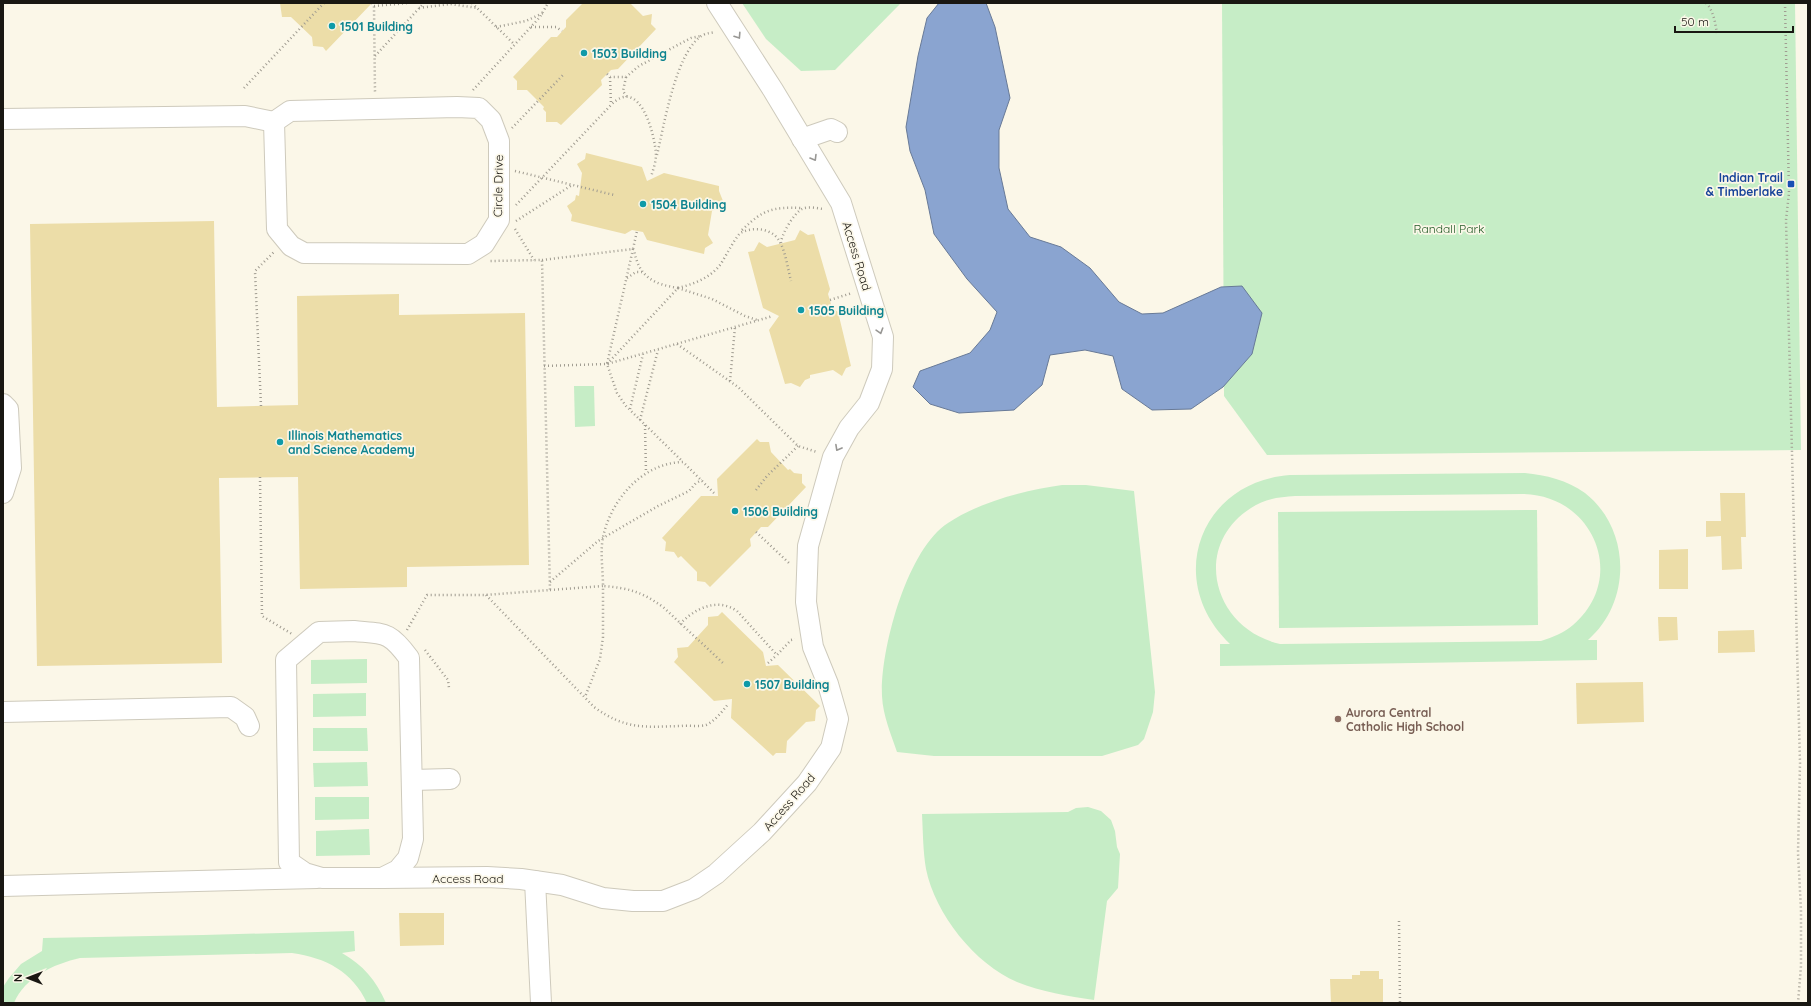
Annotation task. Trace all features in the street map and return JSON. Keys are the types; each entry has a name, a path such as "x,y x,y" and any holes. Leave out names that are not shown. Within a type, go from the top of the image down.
{"lane":[{"name":"Access Road","path":"3,886 322,878 487,877 562,885 603,898 633,901 663,901 694,889 716,874 762,832 802,788 831,748 838,718 828,684 813,647 810,634 806,602 808,546 833,457 849,428 870,403 882,369 882,337 840,203 717,3"},
{"name":"Circle Drive","path":"274,122 290,111 457,106 479,108 491,120 499,141 499,220 484,244 474,250"},
{"path":"3,119 245,116 274,122 277,230 291,246 304,253 468,254 474,250"},
{"path":"802,139 831,129 837,132"},
{"path":"3,404 8,410 11,468 3,494"},
{"path":"322,878 305,873 289,862 286,660 319,632 354,631 406,635 409,658 413,838 408,858 398,870 382,878"},
{"path":"3,712 231,707 245,717 249,726"},
{"path":"412,780 450,779"},
{"path":"535,881 541,1003"}],"path":[{"path":"244,88 324,3"},
{"path":"375,108 373,4 408,3"},
{"path":"375,56 424,3"},
{"path":"472,3 514,44"},
{"path":"457,106 531,27 548,3"},
{"path":"1706,3 1712,11 1717,33"},
{"path":"1785,3 1789,192 1786,220 1800,763 1798,853 1801,910 1801,966 1798,1003"},
{"path":"418,8 450,4 478,8"},
{"path":"496,27 526,21 543,12"},
{"path":"531,27 556,27 562,31"},
{"path":"656,157 651,127 644,110 637,101 627,97 623,92 626,77 639,66 691,38 734,30"},
{"path":"651,177 678,72 684,59 701,36"},
{"path":"607,74 610,77 611,105"},
{"path":"499,141 563,75"},
{"path":"610,77 626,77"},
{"path":"499,220 503,221 542,177 611,105 620,98 627,97"},
{"path":"499,167 614,195"},
{"path":"534,260 512,224 573,185"},
{"path":"607,364 678,288 692,284 712,272 722,263 740,233 766,211 778,208 809,207 843,210"},
{"path":"791,281 781,243 781,236 798,211 803,208"},
{"path":"740,233 746,230 762,229 770,233 781,243"},
{"path":"637,231 607,364 617,393 630,409 714,493"},
{"path":"261,406 255,271 286,240"},
{"path":"474,250 485,262 542,260 633,249"},
{"path":"633,249 636,261 644,273 654,283 678,288 712,299 745,316 758,320"},
{"path":"542,260 550,590"},
{"path":"627,278 636,272 644,273"},
{"path":"830,300 867,288"},
{"path":"544,366 607,364 773,316"},
{"path":"730,381 735,327"},
{"path":"676,344 730,381 798,446 833,457"},
{"path":"640,420 658,350"},
{"path":"630,409 643,354"},
{"path":"645,424 646,473"},
{"path":"756,490 767,476 798,446"},
{"path":"585,698 600,659 603,637 603,539 610,514 616,503 626,491 646,473 677,462 683,462"},
{"path":"260,477 262,616 306,642"},
{"path":"550,583 603,539 658,506 688,491 696,483 702,480"},
{"path":"756,532 806,578"},
{"path":"406,635 427,595 485,595 603,586 627,588 643,594 663,607 723,663"},
{"path":"485,595 594,707 607,716 624,724 642,727 706,725 721,714 728,704"},
{"path":"680,624 695,610 712,605 730,606 737,611 777,655"},
{"path":"768,663 791,640 810,634"},
{"path":"421,644 448,680 448,688"},
{"path":"1399,921 1400,1003"}],"green space":[{"path":"742,3 901,3 835,70 801,71 766,39"},
{"name":"Randall Park","path":"1222,3 1795,3 1801,450 1267,455 1224,396"},
{"path":"574,386 594,386 595,426 575,427"},
{"path":"1525,473 1556,479 1578,488 1600,508 1611,526 1618,545 1620,566 1619,586 1613,606 1602,624 1588,640 1597,640 1597,660 1220,666 1220,644 1230,644 1210,619 1199,592 1196,565 1201,538 1214,515 1233,496 1259,482 1290,475","holes":["1524,494 1548,498 1569,509 1585,524 1595,543 1600,563 1598,585 1590,606 1570,628 1541,641 1280,644 1257,635 1239,622 1226,604 1218,585 1216,564 1221,543 1232,524 1251,508 1261,502 1272,499 1295,496"]},
{"path":"1062,485 1086,485 1134,491 1155,692 1153,712 1144,739 1138,745 1102,756 934,756 897,752 884,711 882,696 883,676 891,628 899,602 920,555 933,536 948,523 974,509 1003,498 1033,490"},
{"path":"1537,510 1538,625 1279,628 1278,512"},
{"path":"367,659 367,683 311,684 311,660"},
{"path":"366,693 366,716 313,717 313,694"},
{"path":"313,728 367,728 368,751 313,751"},
{"path":"367,762 368,786 314,787 313,763"},
{"path":"315,797 369,797 369,819 315,820"},
{"path":"1088,807 1101,811 1111,820 1120,854 1118,888 1107,901 1094,1000 1045,991 1017,982 1001,974 986,963 959,936 938,903 931,886 925,862 922,814 1068,812 1076,808"},
{"path":"369,829 370,855 316,856 316,831"},
{"path":"354,931 355,951 342,953 363,968 378,987 386,1003 367,1003 354,982 337,968 316,958 292,953 80,958 60,964 41,973 25,986 14,1003 3,1003 3,987 21,964 42,951 43,938"}],"water":[{"path":"939,3 986,3 995,27 1010,98 999,130 999,168 1008,209 1030,237 1061,247 1090,268 1119,302 1142,314 1163,313 1221,287 1242,286 1262,313 1252,354 1223,387 1191,409 1152,410 1122,389 1113,356 1085,350 1050,355 1042,385 1014,410 959,413 930,404 913,387 920,371 970,353 990,330 997,312 967,279 934,234 925,190 910,151 906,127 918,56 927,18"}],"building":[{"path":"280,3 372,3 326,51 323,47 313,46 312,37 291,17 282,17"},
{"name":"1503 Building","path":"583,3 630,3 643,16 652,14 651,24 656,29 618,69 611,70 601,80 602,85 561,125 557,122 546,122 546,112 543,109 544,107 527,90 517,90 517,81 513,77 551,37 557,37 566,27 566,20"},
{"name":"1504 Building","path":"586,153 642,167 647,181 664,173 719,186 719,191 723,201 715,205 712,211 708,235 713,243 705,248 704,254 647,240 643,232 632,230 625,234 571,221 572,215 567,206 575,200 576,195 579,196 582,173 577,164 585,159"},
{"name":"Illinois Mathematics and Science Academy","path":"214,221 217,407 298,405 297,296 399,294 399,315 525,313 529,565 407,567 407,587 300,589 298,477 219,478 222,663 37,666 30,224"},
{"name":"1505 Building","path":"800,230 808,235 814,234 830,289 828,294 832,308 838,312 851,366 846,368 842,376 833,370 810,375 810,378 805,380 800,387 791,383 785,384 769,330 779,316 763,308 748,252 754,251 759,242 767,247 795,240"},
{"name":"1506 Building","path":"757,439 760,442 769,442 771,452 788,470 790,469 794,473 802,474 802,483 806,487 768,527 761,527 750,539 751,546 710,587 705,582 697,581 697,572 681,556 678,558 674,552 665,551 666,542 662,538 701,496 718,496 717,479"},
{"path":"1720,493 1745,493 1746,537 1741,537 1742,569 1722,570 1721,536 1706,537 1706,521 1721,521"},
{"path":"1688,549 1688,589 1659,589 1659,550"},
{"name":"1507 Building","path":"722,612 763,652 766,666 778,665 820,706 816,710 815,721 806,722 787,741 786,753 776,753 773,756 731,718 732,699 714,701 674,662 678,657 677,648 688,647 708,625 708,617 718,616"},
{"path":"1658,617 1677,617 1678,640 1659,641"},
{"path":"1754,630 1755,652 1718,653 1718,631"},
{"path":"1643,682 1644,722 1577,724 1576,683"},
{"path":"399,913 444,913 444,945 400,946"},
{"path":"1360,971 1379,971 1379,979 1383,979 1383,1003 1331,1003 1330,979 1352,979 1352,975 1360,975"}],"place":[{"name":"1501 Building","path":"332,26"},
{"name":"1503 Building","path":"584,53"},
{"name":"Indian Trail & Timberlake","path":"1791,184"},
{"name":"1504 Building","path":"643,204"},
{"name":"1505 Building","path":"801,310"},
{"name":"Illinois Mathematics and Science Academy","path":"280,442"},
{"name":"1506 Building","path":"735,511"},
{"name":"1507 Building","path":"747,684"},
{"name":"Aurora Central Catholic High School","path":"1338,719"}]}
